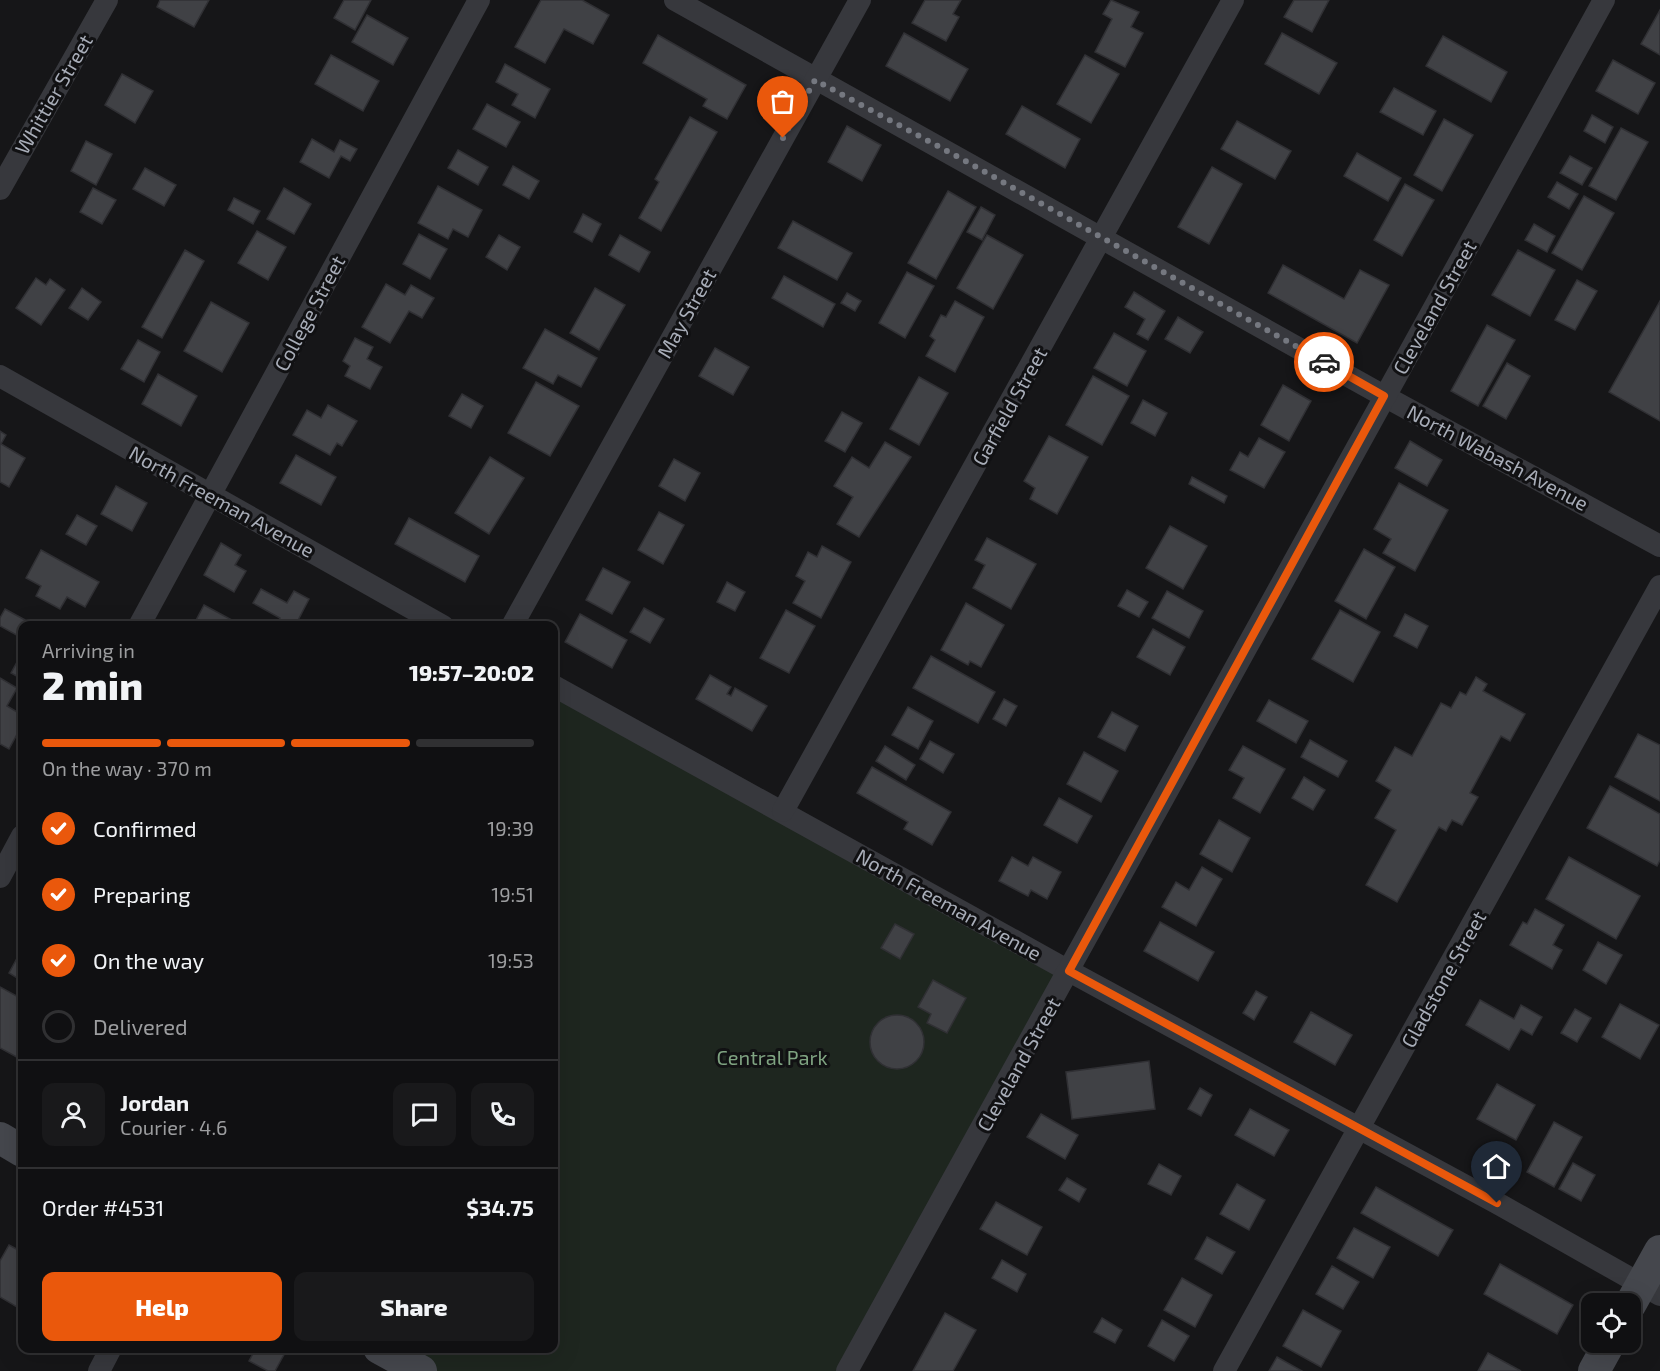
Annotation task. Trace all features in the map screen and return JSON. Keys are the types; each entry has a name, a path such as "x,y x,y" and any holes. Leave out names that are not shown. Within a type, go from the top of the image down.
{"main road":[{"path":"0,1138 18,1149"},
{"path":"1644,1295 1660,1251"},
{"path":"388,1353 421,1371"},
{"path":"1594,1371 1604,1353"}],"street":[{"name":"Whittier Street","path":"0,189 107,0"},
{"name":"College Street","path":"142,621 479,0"},
{"name":"North Wabash Avenue","path":"675,0 1384,396 1660,546"},
{"name":"May Street","path":"515,621 860,0"},
{"name":"Garfield Street","path":"783,811 1233,0"},
{"name":"Cleveland Street","path":"848,1371 1604,0"},
{"name":"North Freeman Avenue","path":"0,376 434,621"},
{"name":"Gladstone Street","path":"1224,1371 1660,586"},
{"name":"North Freeman Avenue","path":"558,688 1069,971 1360,1128 1644,1295"},
{"path":"0,877 18,843"},
{"path":"99,1371 108,1353"}],"green space":[{"name":"Central Park","path":"558,689 1069,971 847,1371 422,1371 388,1353 558,1353"}],"building":[{"path":"160,0 209,0 194,27 157,7"},
{"path":"344,0 371,0 355,30 334,18"},
{"path":"541,0 582,0 609,15 593,44 564,29 545,63 515,47"},
{"path":"925,0 961,0 953,14 959,17 946,41 912,23"},
{"path":"1111,0 1139,12 1131,27 1143,33 1125,67 1095,52 1112,19 1103,14"},
{"path":"1294,0 1329,0 1312,32 1284,17"},
{"path":"1660,10 1660,55 1641,44"},
{"path":"367,15 408,38 393,65 352,42"},
{"path":"904,33 968,69 950,101 886,66"},
{"path":"1282,33 1337,63 1319,94 1265,64"},
{"path":"658,35 746,85 727,119 703,106 707,99 643,63"},
{"path":"1443,36 1507,72 1491,102 1426,66"},
{"path":"331,55 379,81 363,111 315,84"},
{"path":"1085,55 1119,74 1091,123 1057,104"},
{"path":"1613,60 1655,83 1638,114 1596,91"},
{"path":"505,64 550,89 535,118 512,105 518,94 496,82"},
{"path":"122,74 153,91 135,123 105,105"},
{"path":"1394,88 1436,111 1423,135 1380,112"},
{"path":"487,104 520,122 506,147 473,129"},
{"path":"1022,106 1080,139 1065,168 1006,134"},
{"path":"1592,115 1613,127 1605,143 1584,131"},
{"path":"690,117 717,132 661,231 639,218 659,182 655,179"},
{"path":"1444,119 1473,135 1442,191 1414,175"},
{"path":"1237,121 1291,151 1275,179 1221,149"},
{"path":"847,126 881,145 862,181 828,162"},
{"path":"1621,128 1648,142 1616,200 1589,186"},
{"path":"312,139 334,152 340,140 357,149 350,161 341,156 329,178 300,162"},
{"path":"86,141 112,154 96,185 71,171"},
{"path":"458,150 488,167 478,185 448,168"},
{"path":"1357,153 1401,178 1388,201 1344,176"},
{"path":"1570,156 1592,168 1582,185 1560,173"},
{"path":"513,166 539,181 529,199 503,185"},
{"path":"1212,167 1242,184 1209,244 1178,227"},
{"path":"145,168 176,185 164,206 133,189"},
{"path":"1557,182 1578,194 1569,209 1548,197"},
{"path":"1405,184 1434,200 1402,256 1374,240"},
{"path":"438,186 482,210 468,237 453,229 448,239 418,223"},
{"path":"93,188 116,200 102,224 80,212"},
{"path":"284,188 311,204 294,234 267,219"},
{"path":"948,191 976,207 936,279 908,263"},
{"path":"1584,196 1614,213 1582,270 1552,253"},
{"path":"234,198 260,211 253,224 228,210"},
{"path":"981,207 995,215 982,240 967,232"},
{"path":"583,214 601,224 592,242 574,232"},
{"path":"793,221 852,253 837,280 778,248"},
{"path":"1534,224 1555,236 1547,252 1525,240"},
{"path":"257,231 286,247 268,280 238,263"},
{"path":"419,234 447,249 430,279 403,264"},
{"path":"499,235 520,247 507,270 486,257"},
{"path":"620,235 650,252 639,272 609,255"},
{"path":"987,235 1023,255 993,309 957,288"},
{"path":"185,250 204,261 162,338 142,327"},
{"path":"1518,250 1555,270 1530,316 1492,295"},
{"path":"1283,265 1344,299 1360,270 1389,285 1357,343 1268,293"},
{"path":"907,272 934,286 905,338 879,323"},
{"path":"784,276 835,304 823,327 772,298"},
{"path":"36,278 46,285 50,279 65,290 41,325 16,308"},
{"path":"1577,280 1597,291 1575,330 1555,320"},
{"path":"386,284 405,295 411,285 434,298 422,318 409,311 390,343 362,327"},
{"path":"82,288 101,302 88,320 69,308"},
{"path":"595,288 625,305 599,350 570,333"},
{"path":"1134,292 1165,311 1148,340 1137,334 1145,319 1125,307"},
{"path":"847,293 861,301 855,311 841,303"},
{"path":"955,301 984,317 955,372 926,356 935,340 930,336 941,315 946,317"},
{"path":"1660,301 1660,421 1609,392"},
{"path":"211,302 249,323 222,372 184,351"},
{"path":"1178,317 1203,332 1190,353 1165,339"},
{"path":"1487,325 1515,340 1478,406 1451,391"},
{"path":"545,329 597,358 581,387 558,375 553,384 523,368"},
{"path":"1114,333 1146,351 1127,386 1094,368"},
{"path":"355,338 373,347 367,359 382,367 370,389 345,376 350,366 343,361"},
{"path":"138,340 160,352 144,382 121,369"},
{"path":"715,348 749,367 733,395 699,376"},
{"path":"1507,363 1530,376 1506,419 1483,406"},
{"path":"158,374 197,396 181,426 142,404"},
{"path":"1093,376 1129,396 1102,445 1066,425"},
{"path":"919,377 948,393 919,445 890,429"},
{"path":"536,382 579,406 550,456 508,433"},
{"path":"1283,385 1311,401 1289,441 1261,425"},
{"path":"462,394 483,406 471,428 449,416"},
{"path":"1143,400 1167,413 1155,436 1131,423"},
{"path":"328,405 357,421 342,446 337,443 330,455 293,435 307,410 321,418"},
{"path":"842,412 862,423 845,452 825,441"},
{"path":"0,431 6,435 1,444 25,458 9,487 0,482"},
{"path":"1049,436 1088,457 1057,514 1030,499 1035,488 1024,481"},
{"path":"1259,438 1285,452 1264,488 1230,470 1240,452 1248,457"},
{"path":"1410,441 1442,460 1427,486 1395,468"},
{"path":"885,442 911,457 859,537 837,524 853,497 834,486 852,457 869,468"},
{"path":"296,455 336,477 321,505 280,483"},
{"path":"490,457 524,478 489,534 455,513"},
{"path":"674,459 700,473 685,501 659,486"},
{"path":"1192,477 1227,496 1224,503 1189,484"},
{"path":"1399,483 1448,510 1415,571 1383,553 1391,539 1374,529"},
{"path":"116,486 147,503 132,531 101,514"},
{"path":"659,512 684,525 663,564 638,550"},
{"path":"77,515 97,526 86,545 66,534"},
{"path":"409,518 479,556 465,582 395,544"},
{"path":"1170,526 1207,546 1183,589 1146,568"},
{"path":"987,538 1036,564 1011,609 973,588 985,565 975,560"},
{"path":"221,543 241,555 235,565 246,571 234,592 204,575"},
{"path":"822,546 851,562 821,618 793,603 805,581 796,576 808,552 817,557"},
{"path":"1364,549 1395,567 1366,619 1335,601"},
{"path":"41,550 99,582 85,607 67,597 60,609 36,596 41,586 26,578"},
{"path":"603,568 630,582 612,614 586,600"},
{"path":"727,582 745,592 735,611 717,602"},
{"path":"261,589 287,603 294,591 309,599 298,621 278,621 280,618 253,603"},
{"path":"1127,590 1148,602 1139,617 1118,606"},
{"path":"1167,591 1203,611 1189,638 1152,618"},
{"path":"966,603 1004,625 981,667 970,661 968,665 941,650"},
{"path":"204,605 234,621 196,621"},
{"path":"644,608 664,619 650,643 630,632"},
{"path":"5,609 27,621 18,621 18,636 0,626 0,618"},
{"path":"786,610 815,626 789,673 760,658"},
{"path":"1340,610 1380,632 1353,682 1312,659"},
{"path":"580,614 627,640 612,668 565,642"},
{"path":"1405,614 1428,626 1417,648 1394,636"},
{"path":"1153,629 1185,647 1170,675 1137,657"},
{"path":"931,656 995,692 978,723 913,688"},
{"path":"18,660 18,677 11,673"},
{"path":"710,675 731,687 727,694 731,696 735,688 767,706 752,731 696,699"},
{"path":"1476,677 1487,684 1483,691 1525,714 1510,741 1501,736 1470,793 1478,797 1462,825 1452,820 1446,831 1439,827 1397,902 1366,885 1396,830 1375,818 1391,790 1376,781 1395,747 1412,756 1441,703 1451,708 1460,692 1466,695"},
{"path":"0,678 17,688 7,706 18,713 18,732 9,749 0,744"},
{"path":"1004,699 1017,706 1006,726 993,719"},
{"path":"1269,700 1308,721 1296,743 1257,721"},
{"path":"908,707 933,721 918,749 892,735"},
{"path":"1112,712 1138,726 1125,751 1098,737"},
{"path":"1638,734 1660,745 1660,801 1615,777"},
{"path":"1310,740 1347,761 1338,777 1301,757"},
{"path":"930,741 954,754 943,773 920,759"},
{"path":"885,746 915,765 906,780 876,761"},
{"path":"1243,746 1285,769 1260,813 1233,798 1244,778 1229,770"},
{"path":"1084,752 1118,771 1101,802 1067,784"},
{"path":"872,767 951,812 932,845 904,829 908,822 857,793"},
{"path":"1304,777 1325,790 1313,810 1292,798"},
{"path":"1610,786 1660,814 1660,860 1657,866 1587,828"},
{"path":"1059,798 1092,816 1077,843 1044,825"},
{"path":"1219,820 1250,838 1232,872 1200,854"},
{"path":"1012,857 1028,866 1033,857 1061,872 1047,899 1031,890 1028,896 999,881"},
{"path":"1569,857 1640,896 1616,939 1546,899"},
{"path":"1202,867 1222,879 1196,926 1162,907 1176,882 1189,890"},
{"path":"1535,909 1564,925 1553,945 1562,950 1552,969 1510,945 1523,922 1527,924"},
{"path":"1160,922 1214,952 1198,981 1144,951"},
{"path":"895,924 914,934 900,959 881,948"},
{"path":"1598,942 1622,955 1606,984 1583,970"},
{"path":"18,956 18,979 9,973"},
{"path":"933,980 966,998 947,1033 927,1023 931,1014 918,1007"},
{"path":"0,987 18,997 18,1058 0,1048"},
{"path":"1256,991 1267,997 1254,1020 1243,1013"},
{"path":"1480,1000 1514,1019 1521,1005 1542,1017 1532,1035 1521,1029 1509,1050 1466,1025"},
{"path":"1620,1004 1659,1025 1640,1059 1602,1037"},
{"path":"1575,1009 1591,1018 1577,1042 1561,1033"},
{"path":"1311,1012 1352,1035 1335,1065 1294,1042"},
{"path":"897,1015 907,1017 916,1023 922,1032 924,1042 922,1052 916,1061 907,1067 897,1069 887,1067 878,1061 872,1052 870,1042 872,1032 878,1023 887,1017"},
{"path":"1149,1061 1155,1109 1072,1119 1066,1072"},
{"path":"1497,1084 1535,1105 1516,1140 1477,1119"},
{"path":"1200,1088 1212,1095 1201,1116 1188,1109"},
{"path":"1250,1109 1289,1130 1274,1156 1235,1135"},
{"path":"1041,1114 1078,1135 1065,1159 1027,1137"},
{"path":"1554,1122 1582,1137 1554,1187 1527,1172"},
{"path":"1573,1163 1595,1175 1581,1201 1559,1189"},
{"path":"1159,1164 1181,1176 1171,1195 1148,1184"},
{"path":"1067,1178 1086,1189 1079,1202 1059,1190"},
{"path":"1237,1184 1265,1200 1249,1230 1220,1214"},
{"path":"1376,1187 1453,1230 1438,1256 1361,1213"},
{"path":"996,1202 1042,1227 1027,1255 980,1229"},
{"path":"1354,1228 1390,1247 1373,1278 1337,1258"},
{"path":"1207,1237 1235,1252 1222,1274 1195,1259"},
{"path":"9,1245 18,1250 18,1308 0,1297 0,1261"},
{"path":"1002,1260 1026,1274 1017,1292 992,1278"},
{"path":"1500,1264 1573,1305 1557,1334 1484,1294"},
{"path":"1332,1266 1359,1282 1343,1309 1316,1294"},
{"path":"1182,1278 1212,1295 1195,1327 1164,1310"},
{"path":"1303,1310 1341,1331 1321,1367 1283,1346"},
{"path":"945,1313 976,1330 953,1371 913,1371"},
{"path":"1102,1318 1122,1330 1115,1343 1094,1332"},
{"path":"1162,1320 1189,1336 1174,1361 1148,1346"},
{"path":"253,1353 285,1353 275,1371 268,1371 249,1361"},
{"path":"1488,1353 1521,1371 1478,1371"},
{"path":"1277,1357 1302,1371 1269,1371"}],"way so far":[{"path":"783,138 815,80 960,158 1324,362"}],"route":[{"path":"1324,362 1384,396 1069,971 1497,1203"}]}
